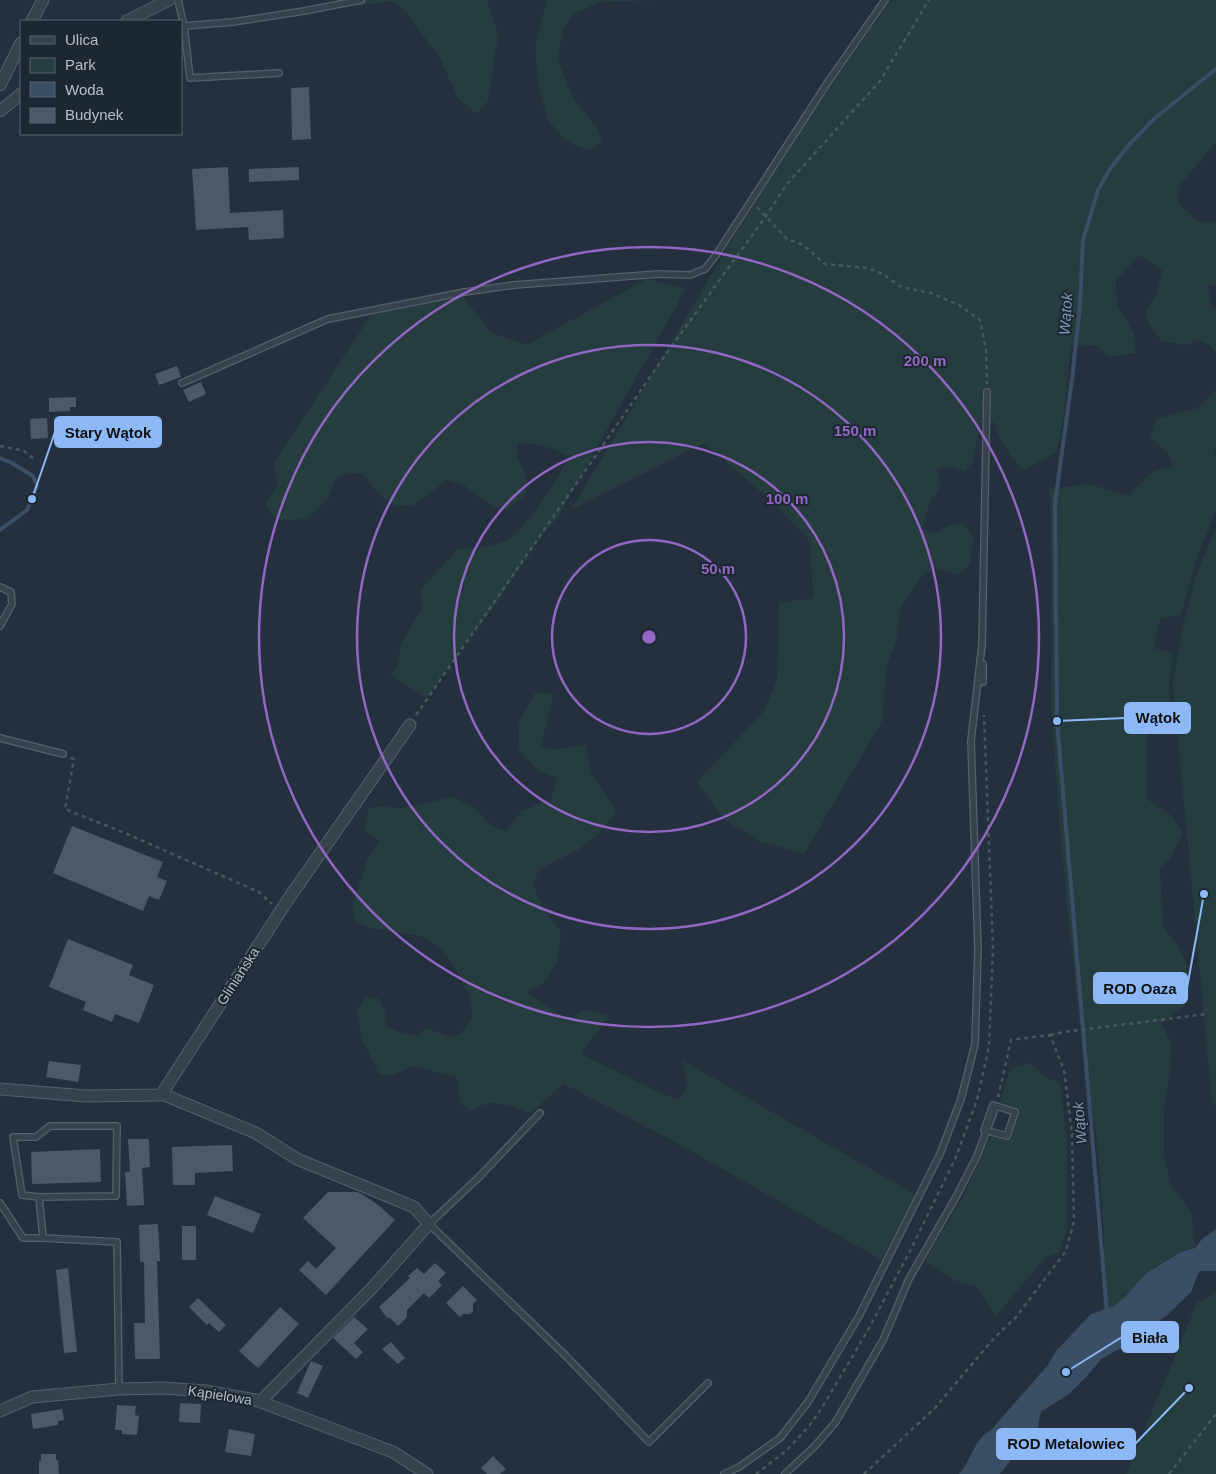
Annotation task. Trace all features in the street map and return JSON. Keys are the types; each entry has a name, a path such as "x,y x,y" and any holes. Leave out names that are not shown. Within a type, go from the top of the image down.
{"street":[{"path":"33,20 43,0"},
{"path":"129,20 169,0"},
{"path":"0,85 20,45"},
{"path":"0,111 20,95"},
{"name":"Gliniańska","path":"162,1094 280,912 410,725"},
{"path":"0,1089 86,1096 162,1094 256,1133 297,1159 414,1207 429,1224 373,1287 260,1401"},
{"name":"Kąpielowa","path":"0,1411 32,1397 119,1389 163,1388 205,1391 260,1401 393,1452 427,1474"}],"lane":[{"path":"178,0 184,26 190,78 279,73"},
{"path":"184,26 233,22 361,0"},
{"path":"182,383 328,319 465,292 514,285 658,274 690,275 705,268 716,255 828,82 884,0"},
{"path":"724,1474 739,1467 780,1438 808,1402 859,1316 940,1154 961,1099 975,1044 978,949 971,741 982,678 988,392"},
{"path":"0,587 11,592 12,604 0,626"},
{"path":"0,738 63,754"},
{"path":"785,1474 814,1447 835,1422 882,1340 909,1279 956,1197 976,1156 986,1131 984,1130 993,1105 1015,1112 1007,1136 986,1131"},
{"path":"540,1114 429,1224 565,1355 649,1442 708,1383"},
{"path":"50,1126 117,1126 116,1196 39,1197 22,1195 13,1137 36,1137 50,1126"},
{"path":"39,1197 43,1238"},
{"path":"0,1203 23,1238 117,1242 119,1389"}],"path":[{"path":"410,725 666,354 787,184 880,81 929,0"},
{"path":"766,216 787,239 801,244 825,264 868,268 883,274 901,288 931,294 960,305 980,320 986,349 988,392"},
{"path":"0,446 24,451 34,459"},
{"path":"756,1474 786,1451 810,1424 823,1406 868,1330 910,1251 956,1157 977,1100 989,1047 993,948 984,711"},
{"path":"63,754 74,759 65,809 127,834 258,892 280,912"},
{"path":"996,1106 1011,1040 1207,1014"},
{"path":"864,1474 934,1409 995,1337 1016,1317 1066,1251 1074,1221 1072,1134 1064,1070 1050,1035"},
{"path":"1169,1474 1216,1414"}],"green space":[{"path":"341,0 487,0 498,35 488,101 476,114 458,98 440,58 405,11 393,1 356,6"},
{"path":"547,0 656,0 600,2 573,14 563,30 558,59 573,98 597,128 602,142 588,150 564,140 547,118 538,83 535,45"},
{"path":"891,0 1216,0 1216,142 1180,185 1177,203 1199,222 1216,222 1216,285 1208,286 1211,306 1216,310 1216,352 1208,344 1197,340 1186,345 1161,341 1148,323 1147,311 1157,292 1162,270 1139,255 1116,281 1117,306 1134,333 1136,353 1110,357 1095,345 1071,347 1064,416 1057,452 1023,470 1006,448 994,422 980,423 973,461 965,472 951,467 937,469 941,486 930,501 922,529 936,533 949,525 964,524 974,538 970,564 959,575 935,568 923,575 900,609 896,643 887,665 882,721 804,854 762,842 724,820 697,782 764,711 777,680 779,603 813,598 810,540 774,503 704,443 571,510 786,150"},
{"path":"647,279 686,289 558,517 539,538 483,622 467,640 427,698 391,675 398,664 401,644 422,608 421,589 458,549 478,548 499,543 517,532 542,501 569,457 557,450 544,446 517,443 517,458 526,474 526,494 509,509 495,508 465,486 447,480 414,505 394,506 362,474 348,473 335,480 328,498 308,519 278,520 265,505 277,487 274,462 371,315 463,297 492,333 526,345"},
{"path":"1216,391 1216,447 1213,453 1216,456 1216,509 1197,559 1181,614 1160,619 1154,648 1173,653 1169,679 1169,733 1147,734 1147,799 1172,816 1183,833 1170,859 1160,868 1163,926 1176,943 1186,961 1190,987 1184,1006 1161,1023 1171,1043 1170,1069 1164,1109 1164,1154 1170,1184 1191,1212 1195,1248 1181,1252 1145,1274 1120,1302 1103,1311 1104,1234 1097,1140 1083,1055 1067,903 1051,699 1050,489 1089,484 1130,496 1137,486 1154,471 1174,466 1167,452 1150,438 1156,419 1198,408"},
{"path":"1216,527 1216,1105 1212,1103 1173,685 1182,629 1196,576"},
{"path":"535,693 554,694 541,746 555,749 586,745 591,774 617,812 597,835 578,850 539,869 533,885 544,910 561,932 558,959 546,981 526,993 566,1018 586,1010 609,1016 581,1054 658,1092 679,1100 688,1084 682,1060 916,1195 881,1260 681,1145 564,1084 529,1114 515,1107 500,1103 485,1104 472,1112 460,1102 457,1077 412,1066 394,1075 379,1074 362,1039 357,1011 365,998 378,998 385,1011 386,1027 419,1036 425,1028 448,1036 461,1034 472,1018 470,995 451,961 439,947 425,937 372,928 355,922 352,905 368,858 379,841 365,830 368,809 382,806 399,809 453,797 477,810 489,824 506,832 521,811 551,800 557,778 539,771 519,750 519,722"},
{"path":"1029,1063 1046,1077 1060,1084 1067,1140 1067,1230 1059,1253 1046,1257 996,1316 976,1287 953,1280 925,1261 964,1195 992,1134 1008,1138 1017,1110 999,1104 1011,1068"},
{"path":"1216,1292 1216,1474 1126,1474 1197,1303"}],"water":[{"path":"1216,1229 1216,1271 1201,1271 1191,1292 1166,1316 1138,1339 1101,1359 1069,1394 1042,1411 1036,1432 1025,1439 1000,1474 959,1474 980,1439 991,1430 1048,1365 1056,1351 1091,1314 1114,1306 1125,1297 1145,1274 1181,1252 1195,1248 1202,1239"}],"building":[{"path":"309,87 311,139 292,140 291,88"},
{"path":"228,167 230,213 283,210 284,238 249,240 248,227 196,230 192,169"},
{"path":"299,167 299,180 249,182 249,169"},
{"path":"177,366 181,377 159,385 155,374"},
{"path":"201,382 206,394 189,402 183,390"},
{"path":"76,397 76,407 70,407 70,411 49,412 49,398"},
{"path":"47,418 48,438 31,439 30,419"},
{"path":"72,826 163,862 157,877 167,881 159,900 149,896 143,911 53,873"},
{"path":"68,939 133,965 129,975 154,985 139,1023 115,1014 112,1022 83,1010 86,1002 49,987"},
{"path":"49,1061 81,1065 78,1082 46,1077"},
{"path":"128,1139 149,1139 150,1167 142,1168 144,1205 127,1206 125,1172 130,1172"},
{"path":"232,1145 233,1171 195,1173 195,1185 173,1185 172,1147"},
{"path":"100,1149 101,1182 32,1184 31,1152"},
{"path":"328,1192 360,1193 377,1204 395,1220 326,1295 299,1270 308,1261 316,1269 336,1248 303,1218"},
{"path":"215,1196 261,1214 253,1233 207,1215"},
{"path":"158,1224 160,1261 157,1261 160,1359 135,1359 134,1323 145,1323 144,1262 140,1262 139,1225"},
{"path":"182,1226 196,1226 196,1260 182,1260"},
{"path":"435,1263 446,1273 438,1281 442,1285 429,1298 424,1293 407,1310 407,1317 398,1326 390,1318 387,1318 379,1307 410,1278 408,1276 417,1268 424,1274"},
{"path":"68,1268 77,1352 64,1353 56,1270"},
{"path":"463,1286 477,1300 473,1304 473,1311 470,1314 463,1314 460,1317 446,1303"},
{"path":"198,1298 226,1325 219,1332 209,1323 207,1325 189,1307"},
{"path":"280,1307 299,1324 258,1368 239,1351"},
{"path":"354,1317 368,1329 354,1343 363,1352 356,1359 333,1338"},
{"path":"391,1342 405,1358 398,1364 382,1349"},
{"path":"311,1361 323,1366 308,1398 297,1393"},
{"path":"180,1403 201,1404 200,1423 179,1422"},
{"path":"117,1405 136,1406 135,1415 139,1416 137,1435 122,1434 122,1430 115,1430"},
{"path":"62,1409 64,1420 58,1421 58,1425 33,1429 31,1414"},
{"path":"229,1429 255,1434 251,1456 225,1452"},
{"path":"41,1454 56,1454 59,1474 39,1474"},
{"path":"493,1456 506,1469 500,1474 487,1474 481,1468"}],"waterway":[{"name":"Wątok","path":"1107,1313 1057,721 1055,503 1080,305 1083,240 1098,190 1110,169 1128,146 1155,118 1216,69"},
{"path":"0,458 33,476 37,486 27,510 0,530"}],"place":[{"name":"Stary Wątok","path":"32,499"},
{"name":"Wątok","path":"1057,721"},
{"name":"ROD Oaza","path":"1204,894"},
{"name":"Biała","path":"1066,1372"},
{"name":"ROD Metalowiec","path":"1189,1388"}]}
